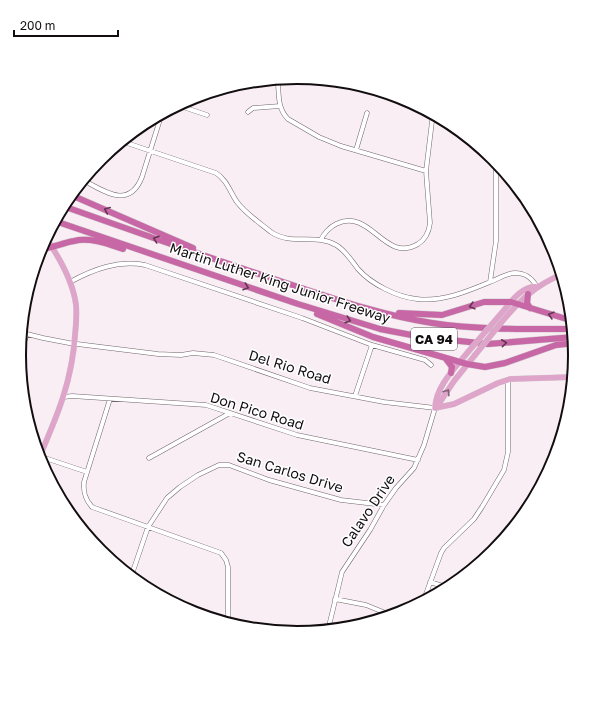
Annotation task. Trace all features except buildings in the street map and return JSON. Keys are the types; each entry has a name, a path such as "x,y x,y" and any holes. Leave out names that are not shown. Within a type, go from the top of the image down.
{"highway":[{"path":"76,198 232,266"},
{"name":"Martin Luther King Junior Freeway","path":"69,208 232,266 373,311 432,323 471,327 495,329 568,329"},
{"name":"Martin Luther King Junior Freeway","path":"60,223 298,304 380,329 422,337 488,344 568,337"},
{"path":"48,248 75,240 92,240 209,274"},
{"path":"528,294 527,303 530,308"},
{"path":"373,311 414,315 442,315 484,302 500,301 514,303 567,319"},
{"path":"298,304 319,315 373,337 467,364 485,367 505,363 556,345 568,344"},
{"path":"445,358 452,367 451,373"}],"main road":[{"path":"42,448 64,396 71,371 75,344 76,320 76,304 70,282 50,244"},
{"path":"514,303 537,287 558,277"},
{"path":"507,311 528,287 537,287"},
{"name":"Calavo Drive","path":"436,408 467,364 490,337 507,311"},
{"name":"Calavo Drive","path":"436,408 436,401 439,392 451,373 468,352 507,311"},
{"name":"Del Rio Road","path":"436,408 454,404 498,383 508,380 523,378 568,377"}],"street":[{"path":"278,84 280,106 284,115 288,119 326,140 426,171"},
{"path":"248,112 253,108 280,106"},
{"path":"185,108 206,115"},
{"path":"356,150 367,113"},
{"path":"321,240 322,236 334,225 341,222 351,221 364,225 393,246 406,247 419,243 426,237 430,226 426,171 432,120"},
{"path":"88,183 112,195 120,196 133,190 140,183 159,122"},
{"path":"128,143 216,173 224,179 243,210 278,236 293,240 321,240 333,243 339,247 360,270 391,292 409,298 429,300 443,298 517,273 531,278 537,287"},
{"path":"490,282 496,241 496,170"},
{"path":"70,282 106,266 119,263 145,265 302,318 372,345 425,360 431,365"},
{"name":"Del Rio Road","path":"27,334 75,344 158,354 181,355 193,353 214,355 305,387 384,402 436,408"},
{"path":"355,396 372,345"},
{"path":"426,594 444,548 474,519 504,470 508,452 508,380"},
{"name":"Don Pico Road","path":"64,396 206,405 297,435 418,460"},
{"path":"110,399 84,482 84,490 87,501 92,506 148,527 217,550 224,556 228,567 228,617"},
{"name":"Calavo Drive","path":"329,624 342,572 370,530 384,505 396,488 414,468 424,445 436,408"},
{"path":"149,458 230,413"},
{"path":"47,459 87,472"},
{"name":"San Carlos Drive","path":"133,571 148,527 167,498 198,475 216,466 233,466 269,480 341,500 384,505"},
{"path":"430,582 441,585"},
{"path":"335,599 366,605 384,612"}]}
